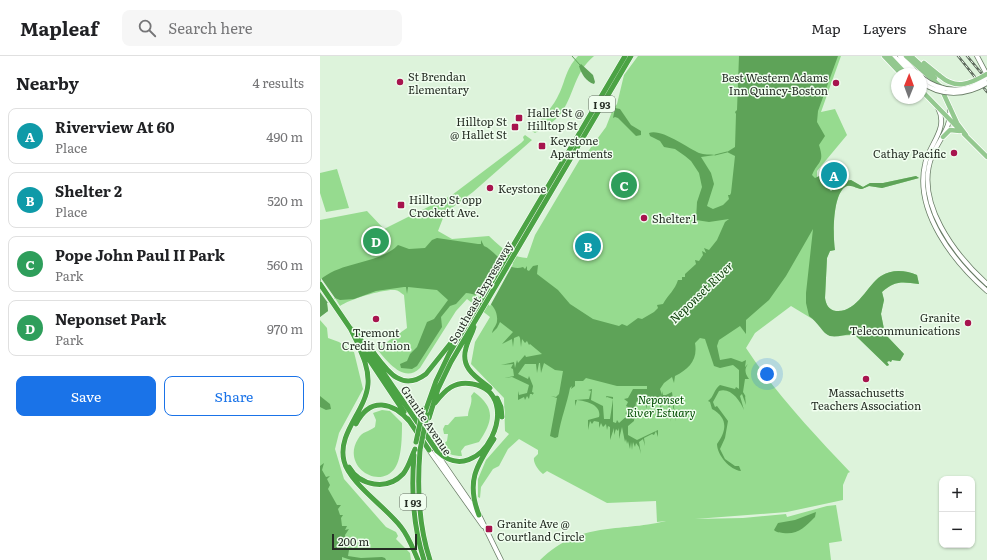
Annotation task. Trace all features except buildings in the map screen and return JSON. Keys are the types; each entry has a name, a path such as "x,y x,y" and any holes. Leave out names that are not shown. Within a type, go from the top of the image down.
{"highway":[{"name":"Southeast Expressway","path":"431,560 421,507 418,447 438,371 458,334 478,308 563,164 622,56"},
{"name":"I 93","path":"571,150 625,56"},
{"name":"Southeast Expressway","path":"418,447 426,413 432,408 447,371 476,320 478,308 571,150 629,56"},
{"name":"Granite Avenue","path":"320,284 410,422 431,448"},
{"name":"I 93","path":"426,413 444,370 478,308"},
{"path":"476,320 466,349 466,364 471,373 497,396 502,415 498,431 478,464 474,476 473,494 479,515"},
{"name":"Granite Avenue","path":"350,328 355,332 431,448"},
{"path":"355,332 390,373 400,379 409,380 420,378 426,374 458,334"},
{"path":"358,343 367,370 368,385 364,399 345,440 343,452 344,462 353,478 401,527 418,560"},
{"path":"431,448 450,460 461,462 471,459 482,451 494,432 498,421 496,402 490,393 482,387 469,383 458,384 446,389 432,408"},
{"path":"410,422 399,410 388,406 378,405 370,408 360,416 349,439 346,458 351,470 359,478 370,484 383,484 393,481 402,474 418,447"},
{"name":"I 93","path":"418,447 415,478 416,504 425,560"}],"main road":[{"path":"884,56 895,68"},
{"path":"889,56 900,68"},
{"path":"894,56 907,68"},
{"path":"900,56 912,68"},
{"path":"906,56 939,84"},
{"path":"911,56 931,73 939,84 958,124 966,135"},
{"path":"915,56 951,83 963,85 987,76"},
{"path":"977,56 987,76"},
{"path":"927,81 936,86 953,90 972,87 987,76"},
{"path":"927,86 934,90 953,94 969,92 987,83"},
{"path":"927,96 987,157"},
{"path":"936,106 945,108 949,104"},
{"path":"949,104 949,119 943,137 933,154 929,168 929,186 933,205 941,226 954,248 964,262 987,284"},
{"path":"936,106 941,116 942,126 928,152 924,167 924,183 928,203 935,224 947,247 962,267 987,291"},
{"path":"943,137 950,130 962,131"},
{"name":"Granite Avenue","path":"431,448 479,515 483,526 501,560"},
{"name":"Granite Avenue","path":"431,448 477,520 483,526"}],"green space":[{"path":"578,56 594,56 582,69 562,112 546,127 535,133 530,130 545,115 554,103 573,61"},
{"name":"Neponset River Estuary","path":"638,56 841,56 821,112 835,109 847,135 817,171 817,177 822,175 827,180 823,183 831,191 841,182 851,180 863,187 870,183 883,183 916,176 919,178 882,188 869,186 862,189 851,186 845,187 838,199 834,217 835,250 830,251 827,258 825,298 828,307 831,310 836,311 850,308 861,298 876,280 885,274 899,271 917,275 919,284 899,283 891,285 882,292 884,300 881,314 885,334 904,354 900,361 889,361 887,362 889,365 887,366 855,335 830,336 824,332 819,323 791,306 755,333 746,348 782,397 850,472 848,473 843,485 843,500 787,512 695,519 743,518 786,514 787,517 836,505 842,541 829,543 831,560 540,560 556,547 586,533 666,521 657,522 656,501 607,503 547,471 543,474 534,462 534,458 538,454 538,450 519,439 508,449 499,466 493,469 481,487 480,498 478,497 478,479 486,460 509,434 505,431 504,398 471,364 475,342 490,317 467,299 456,311 420,368 414,372 408,373 396,369 377,349 407,328 404,295 400,292 390,290 375,293 351,300 340,306 335,298 327,303 328,311 320,317 320,220 367,211 384,229 452,195 521,143 524,140 523,137 525,135 532,140 473,192 445,213 438,231 452,239 489,236 511,254 527,258 535,235 580,159 589,150 606,127 613,109 617,104 624,75"},
{"path":"337,169 349,208 326,212 320,193 320,173"},
{"path":"320,320 327,328 328,338 339,342 354,352 363,389 339,433 335,449 344,479 386,527 396,532 398,536 396,539 410,553 411,560 320,560"},
{"path":"474,392 481,398 489,409 490,415 487,428 479,442 465,446 461,451 462,456 450,454 441,446 447,441 448,434 444,434 443,429 445,425 448,425 455,417 468,416 471,396"},
{"path":"382,410 390,411 402,423 402,434 399,458 395,468 388,474 380,477 372,476 364,472 358,466 354,458 354,449 360,436 375,427 376,420 373,413"}],"water":[{"name":"Neponset River","path":"739,56 838,56 818,111 817,122 825,136 819,145 821,151 820,162 812,175 815,178 822,175 827,180 823,183 831,191 841,182 851,180 863,187 870,183 883,183 916,176 919,178 882,188 869,186 860,189 847,186 841,192 834,217 835,250 830,251 827,258 825,301 831,310 843,310 850,308 856,303 876,280 885,274 899,271 917,275 919,284 899,283 891,285 882,292 884,300 881,314 885,334 904,354 900,361 889,361 887,362 889,365 887,366 855,335 827,335 809,316 806,303 806,293 813,229 786,276 769,300 746,320 746,334 740,326 719,340 717,346 720,360 731,358 742,362 746,360 745,367 748,364 746,372 749,379 745,379 743,392 746,397 745,396 746,405 742,394 740,396 744,410 734,395 727,391 719,391 713,402 715,407 717,406 728,421 725,438 720,449 725,459 735,466 739,466 741,471 729,465 719,453 717,444 723,434 723,420 721,416 712,409 710,402 708,401 720,385 735,389 736,387 739,389 739,370 733,365 720,368 714,366 705,339 700,338 695,343 696,349 694,359 688,367 675,376 674,383 672,377 664,383 660,389 662,395 662,391 663,395 672,392 676,422 671,396 669,399 671,422 667,398 661,400 662,416 658,397 647,399 647,409 645,401 642,398 639,399 640,406 638,401 636,402 634,421 628,426 628,435 637,440 658,430 658,437 656,431 654,435 652,434 644,438 645,446 643,439 639,442 641,454 636,443 635,447 633,442 632,450 631,442 630,449 626,439 625,442 622,427 619,439 619,428 618,431 616,429 614,435 614,428 610,440 610,427 608,426 607,430 606,424 603,427 601,423 599,428 599,422 594,421 592,424 590,421 588,430 588,420 599,417 598,409 592,404 577,400 575,406 575,400 589,399 591,391 588,390 592,389 591,400 603,406 604,419 610,419 613,399 613,422 616,423 617,420 619,423 628,415 625,413 628,412 629,409 626,408 628,407 626,406 628,402 624,399 628,398 633,389 647,389 647,386 617,386 586,378 583,381 575,381 575,386 571,389 572,386 570,388 558,437 555,438 550,436 557,398 551,396 556,397 559,394 563,371 555,370 544,363 541,373 539,363 537,373 536,364 525,364 518,374 528,379 529,376 533,386 532,392 534,393 532,395 530,394 529,399 527,396 525,400 524,397 518,400 518,391 519,395 527,393 529,385 512,377 504,378 514,376 513,369 511,368 513,364 501,365 514,362 515,368 517,360 518,363 525,355 526,357 542,354 530,344 529,345 527,341 525,343 522,339 521,347 519,336 514,338 513,347 512,339 502,344 513,332 500,322 492,333 497,322 497,315 492,305 488,301 477,295 466,293 456,304 450,306 441,317 442,327 417,366 412,369 401,368 400,364 407,361 410,354 417,347 427,322 434,319 448,300 437,290 408,287 407,294 406,287 404,287 376,291 354,299 340,300 335,298 327,303 328,311 320,317 320,280 339,269 381,256 398,245 409,249 425,248 432,240 437,238 478,244 481,244 481,240 484,246 512,267 523,267 525,269 527,266 527,270 529,271 533,266 538,265 537,274 558,290 570,304 593,319 619,326 622,324 627,326 638,318 642,319 654,312 658,308 657,305 663,304 678,280 682,280 682,277 685,277 685,274 696,264 695,260 699,261 703,255 702,251 706,253 704,248 709,250 717,240 725,222 729,219 709,222 696,220 697,202 702,187 699,173 691,161 685,156 675,149 664,147 660,141 650,136 649,133 660,133 699,153 715,155 701,157 711,173 714,184 707,206 713,209 723,205 729,199 728,195 731,193 735,156 727,152 735,147 735,112 737,110"},
{"path":"581,64 593,75 595,82 594,84 586,79 579,66"},
{"path":"615,108 620,109 631,125 641,131 641,135 636,136 618,118 613,118"},
{"path":"320,396 330,404 331,409 326,410 320,407"},
{"path":"324,463 322,470 326,477 330,476 327,479 330,485 328,489 337,505 341,505 338,509 340,515 343,515 341,518 342,526 347,526 345,530 349,529 345,535 347,549 349,550 348,556 361,558 382,557 386,560 351,560 342,557 342,560 320,560 320,466"},
{"path":"816,512 815,517 801,530 793,533 783,533 774,530 778,523 795,520"}],"pier":[{"path":"500,256 513,264 490,306 481,297 476,296"},
{"path":"321,278 335,298 328,303 320,292"}],"waterway":[{"path":"572,56 580,65"},
{"path":"715,155 727,152"}],"railway":[{"path":"958,56 987,92"},
{"path":"967,56 987,80"}],"place":[{"name":"St Brendan Elementary","path":"400,82"},
{"name":"Best Western Adams Inn Quincy-Boston","path":"836,83"},
{"name":"Hallet St @ Hilltop St","path":"519,118"},
{"name":"Hilltop St @ Hallet St","path":"515,127"},
{"name":"Keystone Apartments","path":"542,146"},
{"name":"Cathay Pacific","path":"954,153"},
{"name":"Riverview At 60","path":"834,175"},
{"name":"Pope John Paul II Park","path":"624,185"},
{"name":"Keystone","path":"490,188"},
{"name":"Hilltop St opp Crockett Ave.","path":"401,205"},
{"name":"Shelter 1","path":"644,218"},
{"name":"Neponset Park","path":"376,241"},
{"name":"Shelter 2","path":"588,246"},
{"name":"Tremont Credit Union","path":"376,319"},
{"name":"Granite Telecommunications","path":"968,323"},
{"name":"Massachusetts Teachers Association","path":"866,379"},
{"name":"Granite Ave @ Courtland Circle","path":"489,529"}]}
